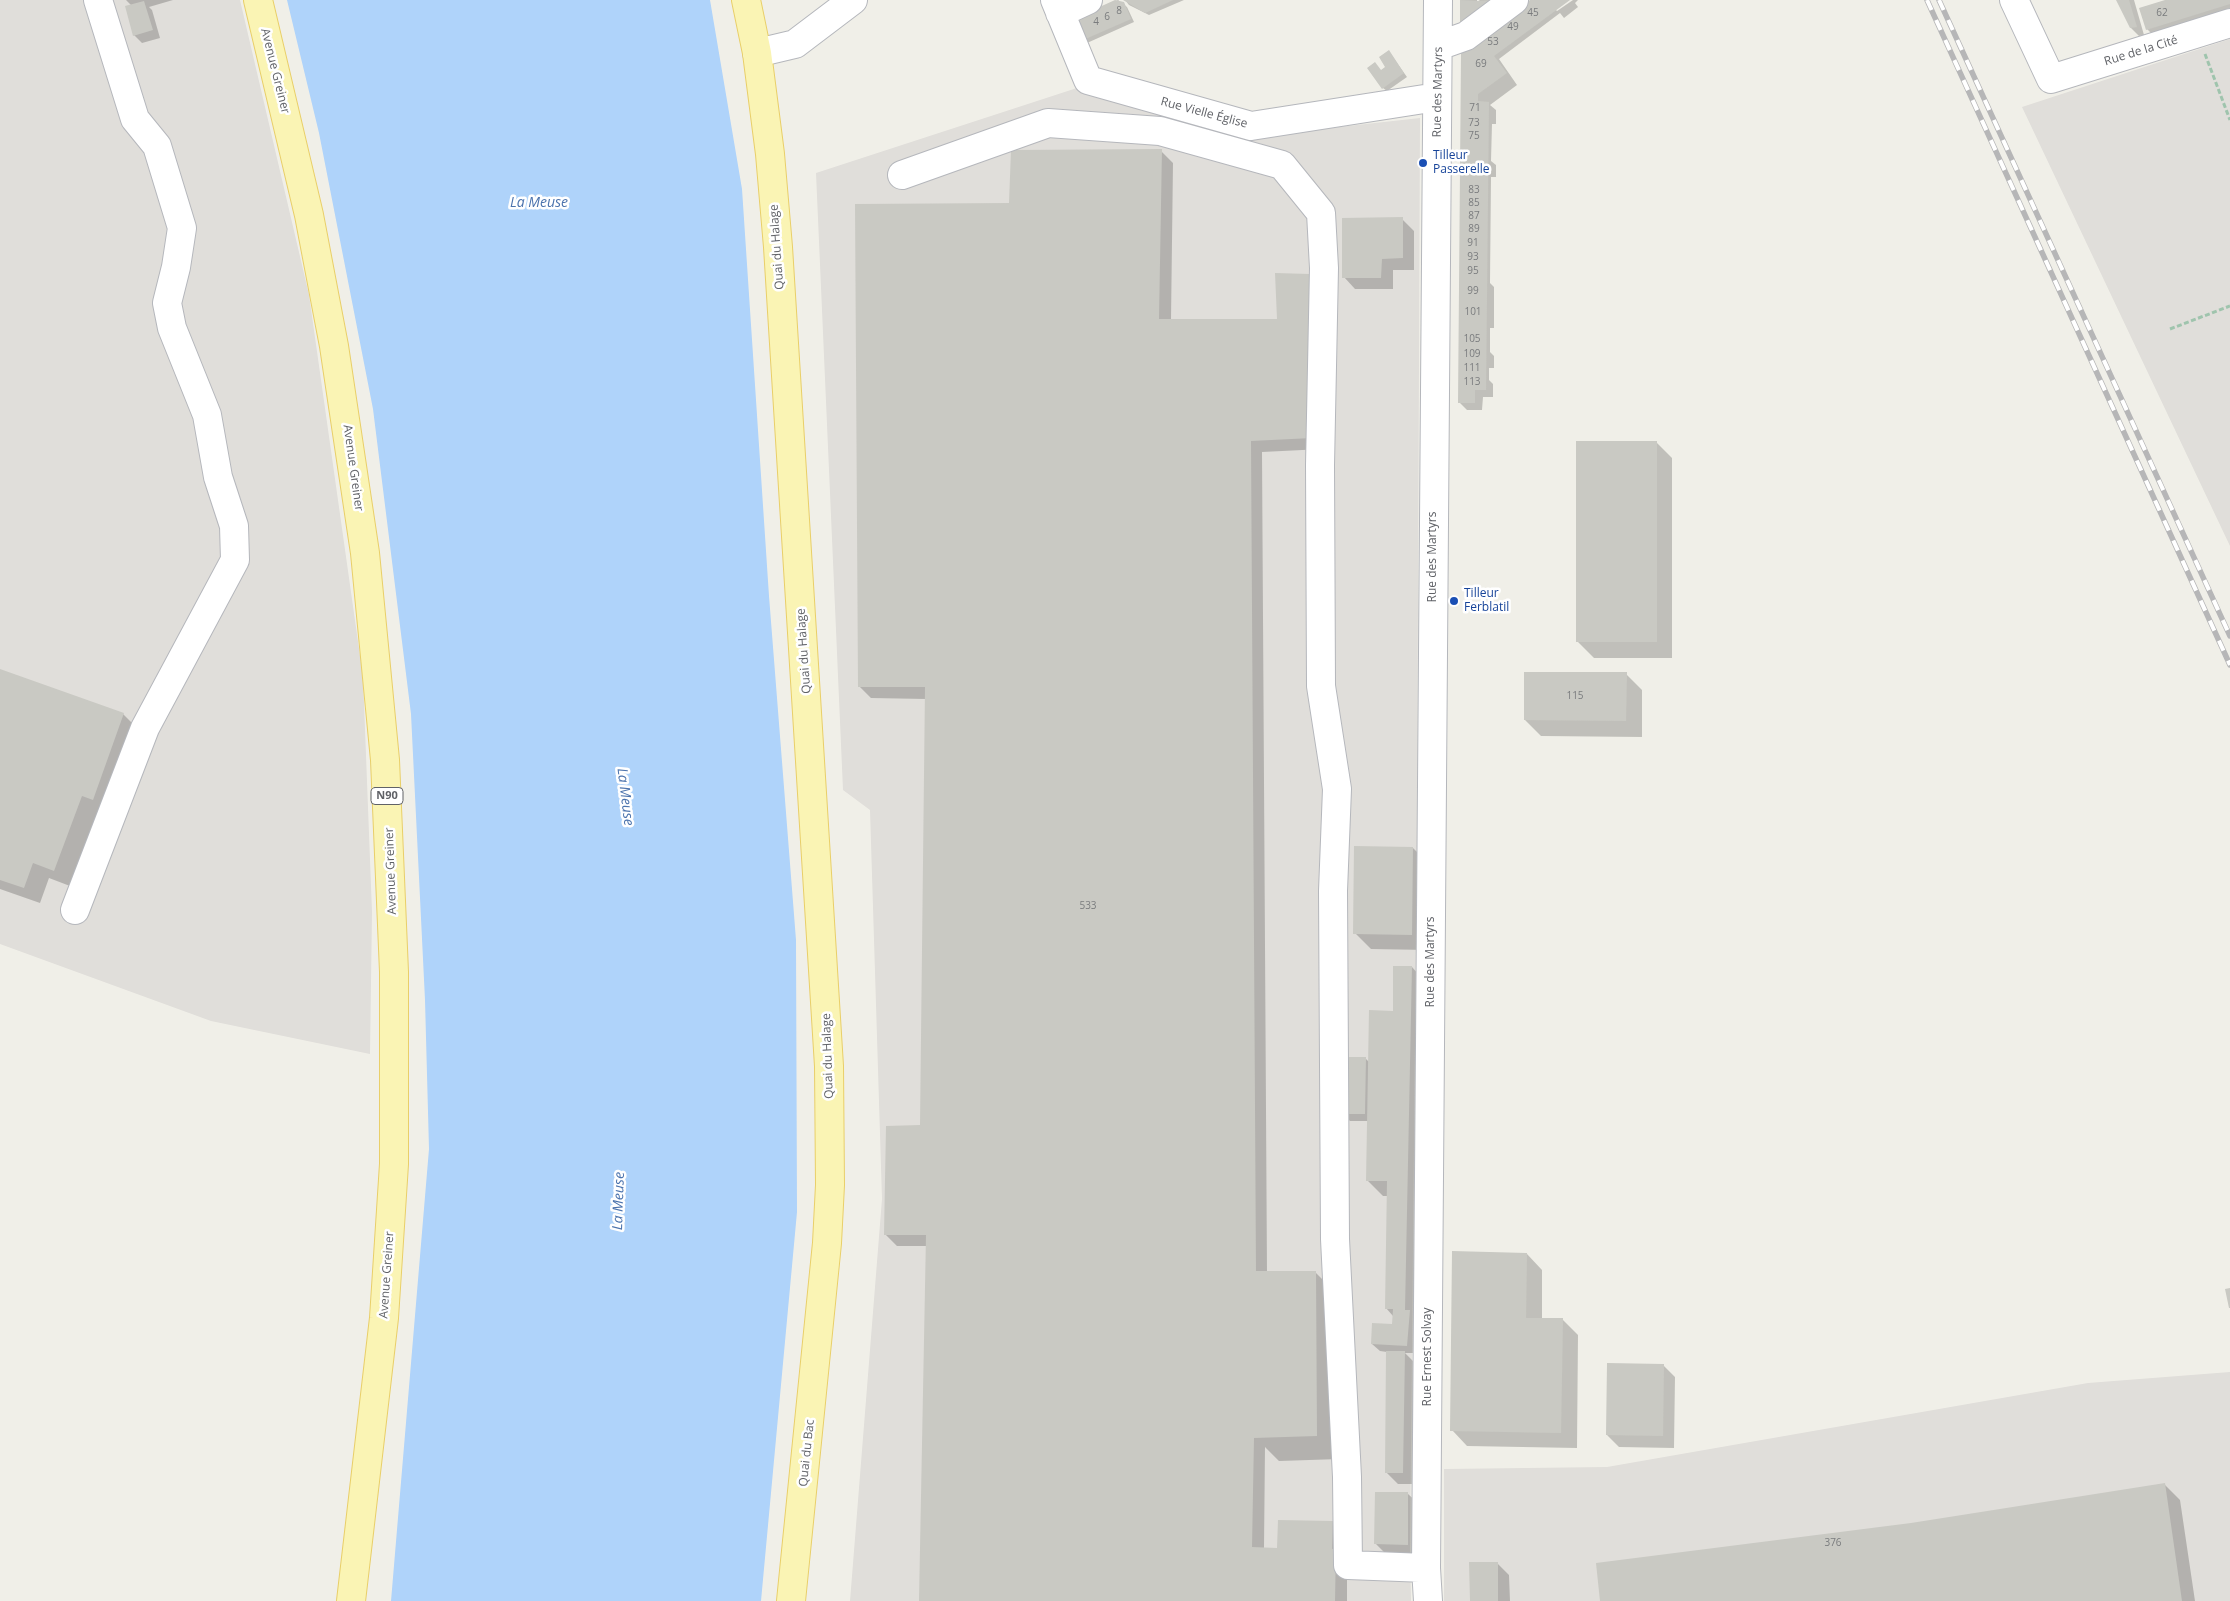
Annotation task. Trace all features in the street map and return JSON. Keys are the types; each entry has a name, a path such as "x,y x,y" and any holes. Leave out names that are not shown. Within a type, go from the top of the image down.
{"main road":[{"name":"Avenue Greiner","path":"258,0 309,215 347,423 373,623 387,787 394,972 393,1184 384,1318 351,1601"},
{"name":"Quai du Halage","path":"746,0 757,53 770,154 778,247 829,1066 830,1185 822,1305"},
{"name":"Quai du Bac","path":"790,1601 822,1305"}],"street":[{"path":"75,910 144,728 235,560 234,526 218,477 207,415 172,328 167,303 176,267 182,228 157,146 135,119 98,0"},
{"path":"757,53 795,44 853,0"},
{"path":"1058,6 1088,0"},
{"name":"Rue des Martyrs","path":"1430,1114 1438,0"},
{"path":"1438,46 1466,36 1514,0"},
{"name":"Rue de la Cité","path":"2014,0 2051,79 2230,23"},
{"name":"Rue Vielle Église","path":"1058,6 1088,80 1251,126 1437,98"},
{"path":"902,175 1048,123 1160,131 1282,165 1321,213 1324,268 1320,465 1321,686 1337,789 1333,891 1335,1239 1347,1477 1348,1564 1426,1568"},
{"name":"Rue Ernest Solvay","path":"1428,1601 1426,1568 1430,1114"}],"path":[{"path":"2202,48 2230,120"},
{"path":"2170,329 2230,306"}],"shaded area":[{"path":"0,0 240,0 309,295 363,677 372,912 370,1054 211,1021 0,944"},
{"path":"2230,39 2230,546 2022,107"},
{"path":"1080,87 1258,136 1420,118 1411,1601 850,1601 882,1199 870,810 843,790 816,173"},
{"path":"2230,1372 2230,1601 1444,1601 1444,1469 1607,1467 2088,1383"}],"water":[{"name":"La Meuse","path":"287,0 710,0 742,189 769,596 796,940 797,1212 761,1601 391,1601 429,1149 425,1000 411,714 373,409 319,133"}],"building":[{"path":"1115,0 1124,2 1131,19 1083,40 1073,19"},
{"path":"1123,0 1173,0 1145,13"},
{"path":"1460,0 1499,0 1466,25 1460,23"},
{"path":"1530,0 1570,0 1494,56 1507,73 1478,94 1478,101 1489,102 1486,390 1475,390 1475,403 1458,403 1461,53 1463,49"},
{"path":"2116,0 2129,0 2137,27 2130,28"},
{"path":"2165,0 2230,0 2230,4 2146,30 2139,8"},
{"path":"144,1 153,30 133,36 125,6"},
{"path":"1389,50 1404,73 1382,89 1367,68 1375,62 1381,70 1385,67 1379,57"},
{"path":"1162,149 1159,319 1277,319 1275,273 1310,274 1312,438 1251,441 1256,1271 1316,1271 1317,1436 1254,1438 1252,1547 1277,1548 1278,1520 1333,1521 1332,1549 1336,1548 1335,1601 919,1601 926,1235 884,1235 886,1126 920,1125 925,687 858,687 855,204 1009,203 1011,150"},
{"path":"1403,217 1403,258 1382,259 1381,278 1342,278 1342,218"},
{"path":"1576,441 1657,441 1657,642 1576,642"},
{"path":"0,669 124,713 93,800 82,796 54,871 33,863 24,888 0,880"},
{"path":"1524,672 1627,672 1626,721 1524,720"},
{"path":"1354,846 1413,847 1412,935 1353,934"},
{"path":"1393,966 1412,966 1405,1310 1410,1310 1407,1346 1371,1344 1372,1323 1392,1324 1393,1309 1385,1309 1387,1181 1366,1181 1369,1010 1393,1011"},
{"path":"1342,1057 1366,1057 1365,1114 1341,1114"},
{"path":"1452,1251 1527,1253 1526,1318 1563,1318 1561,1433 1450,1431"},
{"path":"2230,1288 2230,1308 2229,1308 2225,1289"},
{"path":"1386,1351 1405,1351 1403,1473 1385,1473"},
{"path":"1607,1363 1664,1364 1663,1436 1606,1435"},
{"path":"2165,1483 2182,1601 1600,1601 1596,1563 1911,1523"},
{"path":"1375,1492 1408,1492 1408,1545 1374,1544"},
{"path":"1469,1562 1498,1562 1498,1601 1470,1601"}],"railway":[{"path":"1927,0 2230,665"},
{"path":"1939,0 2230,636"}],"place":[{"name":"Tilleur Passerelle","path":"1423,163"},
{"name":"Tilleur Ferblatil","path":"1454,601"}]}
